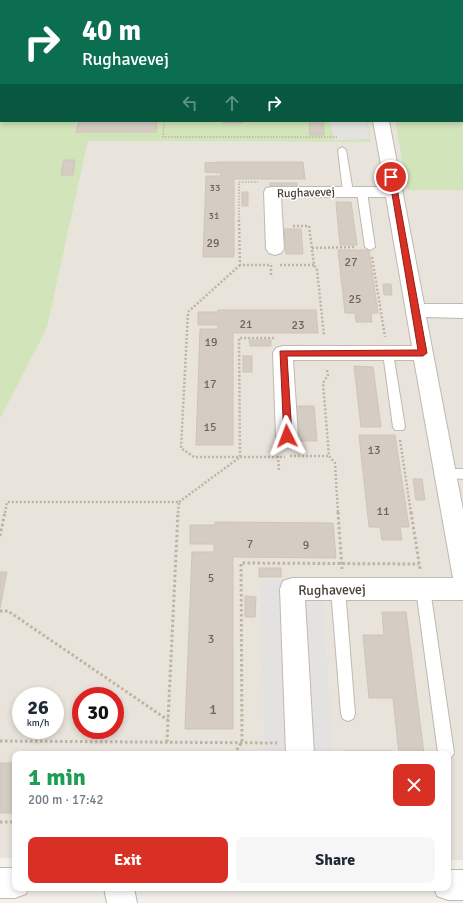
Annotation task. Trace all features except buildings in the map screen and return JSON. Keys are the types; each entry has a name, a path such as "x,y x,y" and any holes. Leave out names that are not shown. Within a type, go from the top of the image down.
{"street":[{"path":"381,122 423,353 454,474 463,574"},
{"name":"Rughavevej","path":"275,249 272,192 394,192"},
{"path":"415,310 463,311"},
{"path":"287,436 283,353 423,353"},
{"name":"Rughavevej","path":"299,748 292,589 463,588"},
{"path":"0,883 12,883"},
{"path":"451,885 463,885"},
{"path":"120,891 122,903"}],"lane":[{"path":"342,150 370,247"},
{"path":"388,353 399,427"},
{"path":"423,588 446,751"},
{"path":"338,589 348,714"}],"path":[{"path":"164,122 163,137 341,136"},
{"path":"274,226 309,226 314,265 317,270 328,375 323,383 329,456 335,463 343,563 338,589"},
{"path":"312,248 370,247 388,353"},
{"path":"240,265 188,312 181,448 194,457 329,456"},
{"path":"399,427 423,588"},
{"path":"0,536 1,524 7,502 179,502 167,742"},
{"path":"0,611 8,611 168,720"},
{"path":"0,741 167,742 299,748"},
{"path":"0,822 12,822"}],"shaded area":[{"path":"330,122 366,122 370,139 334,140"},
{"path":"368,122 463,122 463,860 451,860 451,751 12,751 12,858 0,858 0,419 47,328 88,141 371,142"},
{"path":"260,580 296,580 298,602 322,602 334,751 264,751"}],"green space":[{"path":"0,122 368,122 371,142 88,141 47,328 0,419"},
{"path":"395,122 463,122 463,190 408,190"}],"route":[{"path":"287,436 283,353 423,353 391,177"}]}
